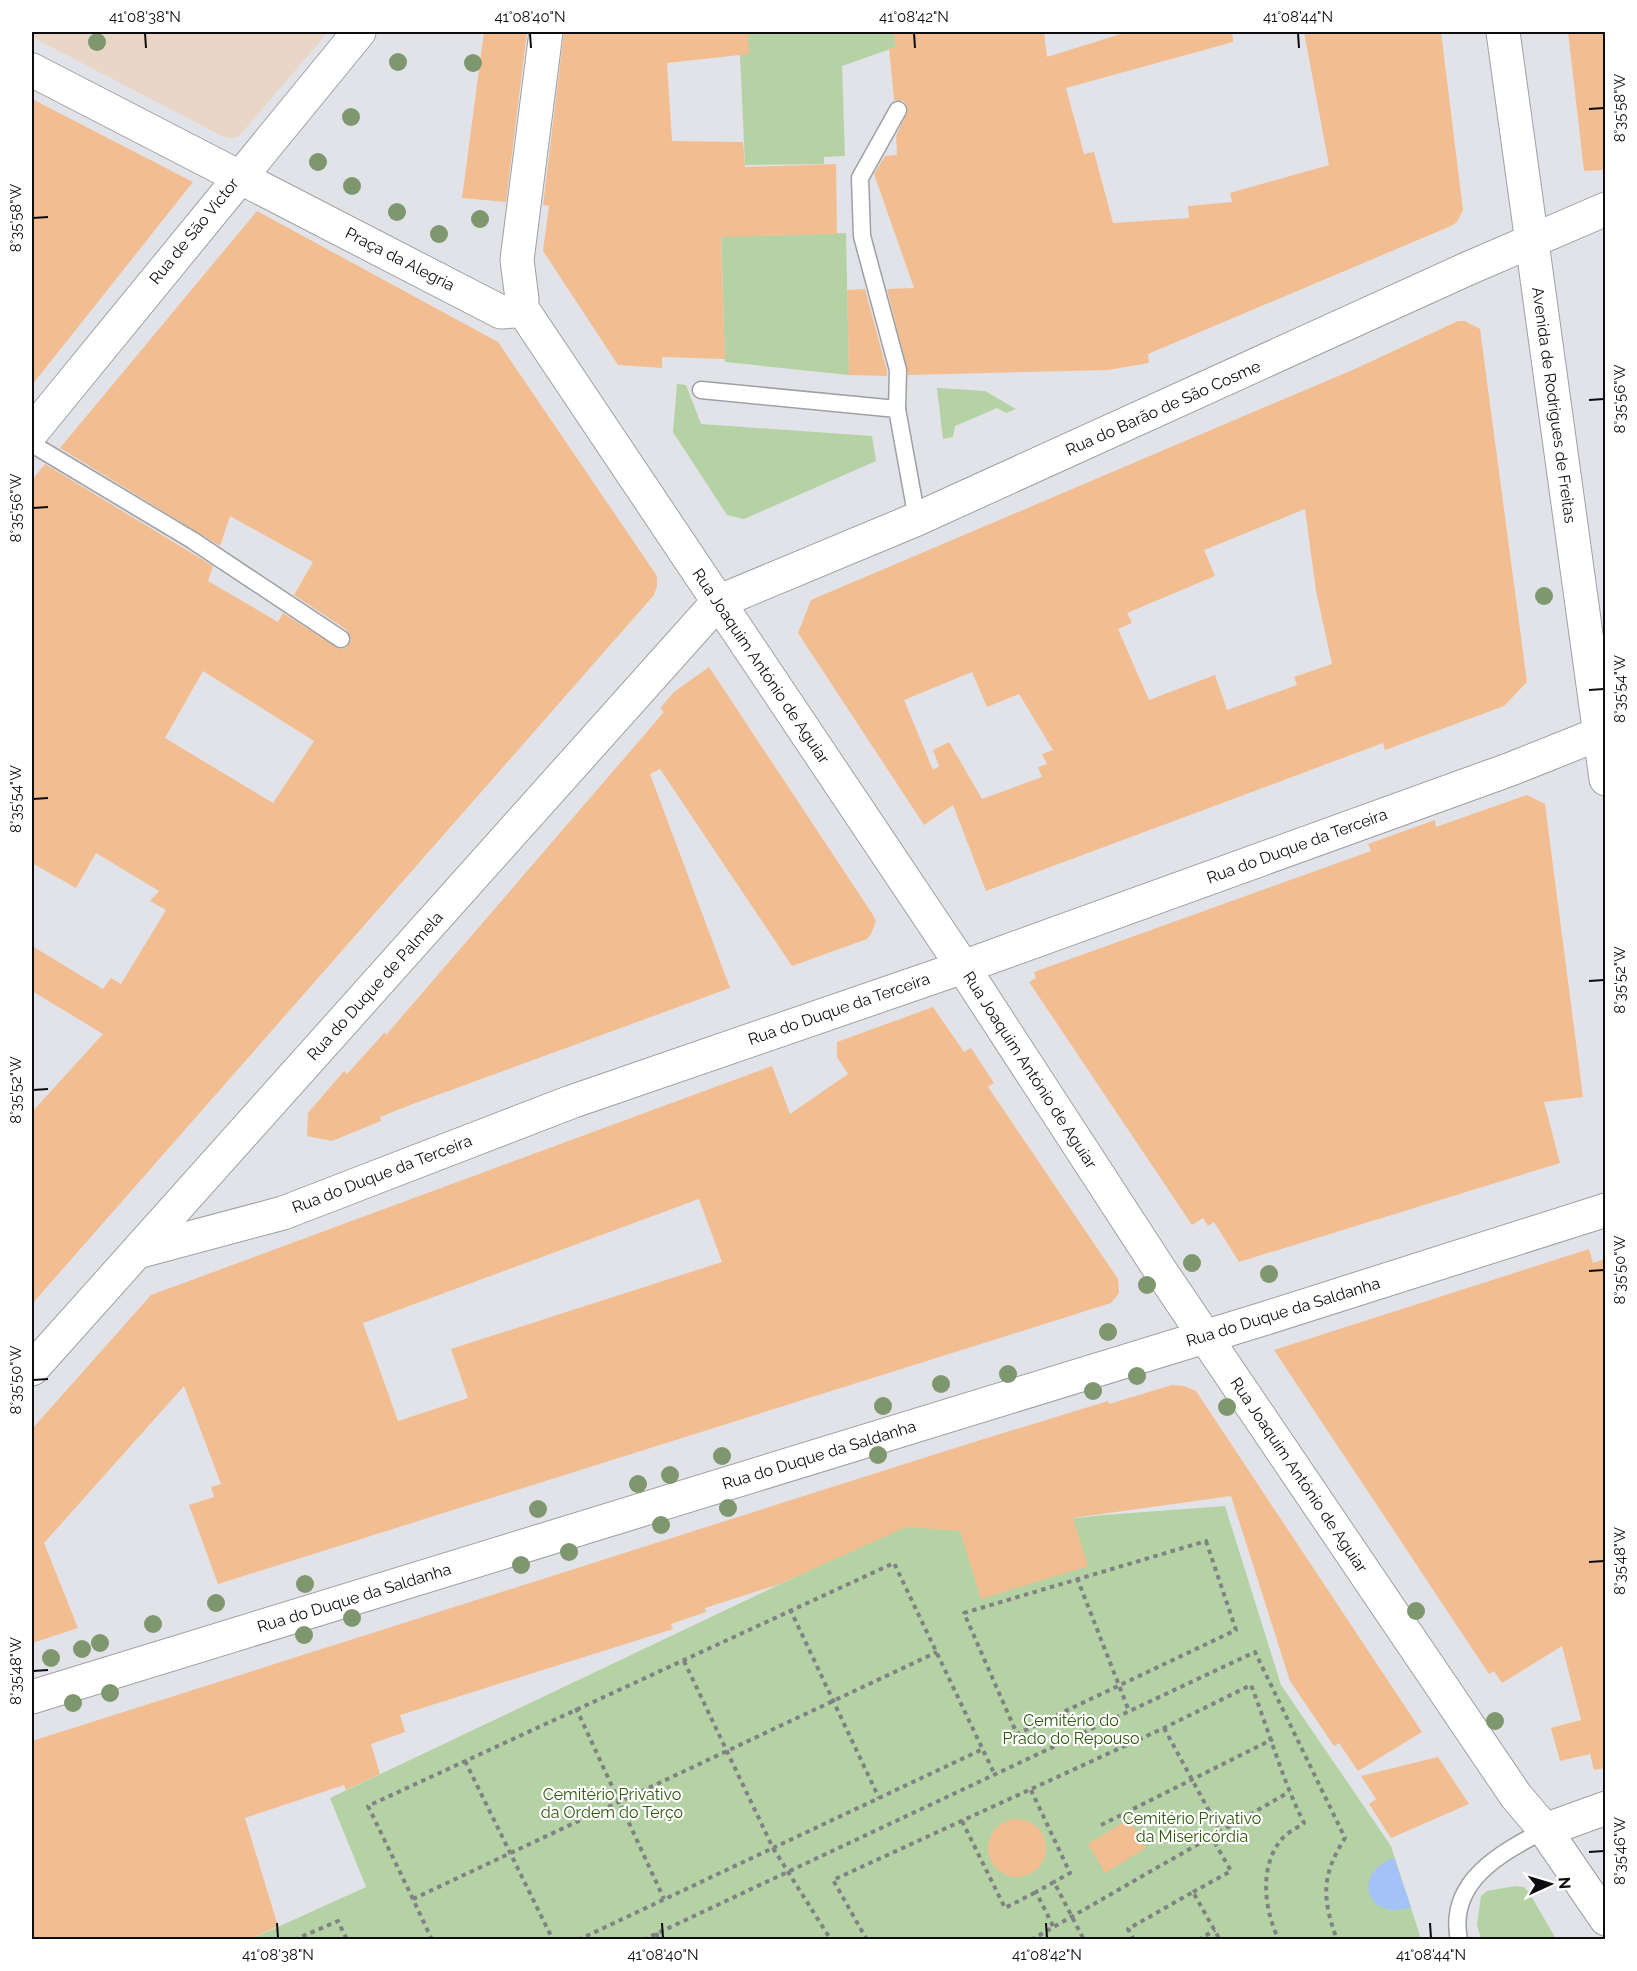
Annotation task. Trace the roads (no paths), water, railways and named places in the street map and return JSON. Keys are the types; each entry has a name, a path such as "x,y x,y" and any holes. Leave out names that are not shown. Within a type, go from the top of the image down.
{"street":[{"name":"Rua de São Victor","path":"32,432 238,176 359,32"},
{"path":"521,307 517,260 546,32"},
{"name":"Avenida de Rodrigues de Freitas","path":"1503,32 1602,733 1605,778"},
{"name":"Praça da Alegria","path":"32,70 501,312 516,312 521,307"},
{"name":"Rua do Barão de São Cosme","path":"718,602 917,519 1605,209"},
{"name":"Rua Joaquim António de Aguiar","path":"521,307 963,967 1160,1270 1516,1796 1545,1830 1605,1919"},
{"name":"Rua do Duque de Palmela","path":"32,1369 718,602"},
{"name":"Rua do Duque da Terceira","path":"137,1252 283,1213 571,1102 963,967 1510,769 1602,733"},
{"name":"Rua do Duque da Saldanha","path":"32,1697 1206,1336 1605,1210"},
{"path":"1545,1830 1605,1808"}],"lane":[{"path":"898,110 860,178 862,236 898,370 897,409 917,519"},
{"path":"701,390 897,409"},
{"path":"32,444 192,540 341,639"},
{"path":"1457,1939 1456,1911 1464,1893 1480,1870 1523,1841 1545,1830"}],"water":[{"path":"1394,1858 1411,1907 1396,1910 1383,1908 1369,1894 1372,1874 1381,1865"}],"park label":[{"name":"Cemitério do Prado do Repouso","path":"1071,1729"},
{"name":"Cemitério Privativo da Ordem do Terço","path":"612,1803"},
{"name":"Cemitério Privativo da Misericórdia","path":"1192,1827"}]}
